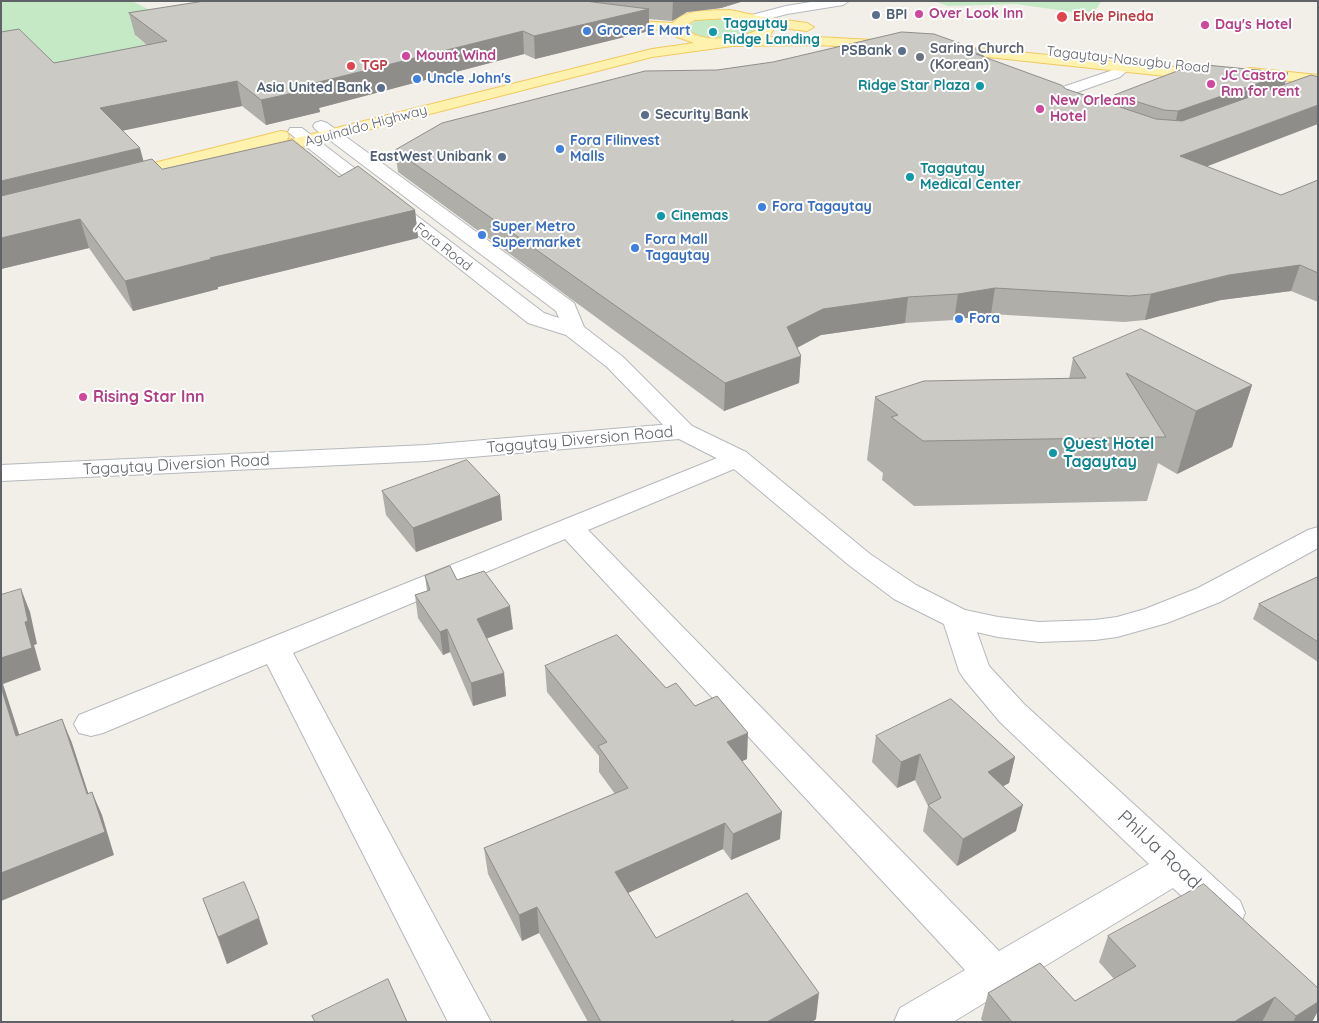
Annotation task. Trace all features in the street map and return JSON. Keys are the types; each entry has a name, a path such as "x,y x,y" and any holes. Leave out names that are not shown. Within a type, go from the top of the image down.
{"main road":[{"name":"Aguinaldo Highway","path":"110,185 302,137 582,60 678,30 685,20 730,14 756,20"},
{"path":"598,20 678,30 696,39 732,42 905,42 756,20"},
{"path":"732,42 751,39 765,32 767,29 765,25 756,20"},
{"name":"Aguinaldo Highway","path":"327,130 634,57 732,42"},
{"name":"Tagaytay-Nasugbu Road","path":"1229,74 1124,67 933,44 1229,74 1316,85"}],"street":[{"path":"756,20 786,10 843,1"},
{"path":"1086,111 1069,105 1054,96 1115,74 1124,67"},
{"path":"1293,93 1316,85"},
{"name":"Fora Road","path":"327,130 566,308 574,330"},
{"name":"Fora Road","path":"302,137 536,318 574,330 615,362 683,431"},
{"name":"Tagaytay Diversion Road","path":"1,473 426,452 683,431 737,458 860,560 905,592 957,618 998,627 1039,632 1095,630 1117,627 1156,616 1209,595 1318,536"},
{"path":"91,724 737,458"},
{"path":"569,527 995,974"},
{"name":"PhilJa Road","path":"957,618 975,671 1012,713 1247,934"},
{"path":"274,648 470,1022"},
{"path":"915,1022 1176,867"}],"green space":[{"path":"1,1 132,1 183,27 135,36 173,64 152,87 1,55"},
{"path":"934,1 1101,1 1093,15 1016,4 948,6"},
{"path":"723,18 751,23 756,30 742,37 721,39 700,36 692,33 687,28 690,24 699,20"}],"building":[{"path":"205,1 585,1 649,9 534,36 523,31 311,84 316,88 261,100 237,81 100,108 140,148 1,181 1,32 19,29 54,63 167,41 129,13"},
{"path":"902,32 934,34 984,52 976,54 1061,85 1066,89 1156,119 1182,121 1311,75 1318,77 1318,105 1180,156 1281,195 1318,180 1318,273 1300,265 1229,275 1151,294 1130,296 995,288 958,294 908,297 823,309 787,327 801,356 725,383 395,150 442,123 645,71 717,70 773,62"},
{"path":"1196,64 1288,73 1178,111 1164,110 1115,95"},
{"path":"293,140 339,177 358,166 415,210 210,258 212,259 125,281 80,219 1,238 1,196 152,159 162,169"},
{"path":"1141,329 1252,385 1196,411 1126,373 1166,437 923,441 891,417 898,415 875,397 924,381 1086,378 1073,358"},
{"path":"467,460 500,495 413,528 382,491"},
{"path":"450,566 457,580 484,571 510,606 477,619 504,673 471,683 447,629 440,632 415,595 430,590 425,576"},
{"path":"1318,577 1318,642 1259,604"},
{"path":"21,589 28,621 25,622 32,648 1,658 1,595"},
{"path":"617,635 666,688 676,683 695,706 717,696 748,733 727,742 782,812 733,834 725,823 615,872 656,938 747,893 819,993 767,1022 734,1022 733,1020 729,1022 601,1022 537,907 519,915 484,848 628,788 598,746 607,742 545,666"},
{"path":"1,687 16,736 62,719 87,794 92,792 105,832 1,873"},
{"path":"951,699 1015,757 988,772 1023,805 963,839 928,805 941,798 920,754 901,762 876,736"},
{"path":"244,882 259,918 218,937 203,899"},
{"path":"1204,884 1318,988 1318,1002 1296,1016 1275,997 1234,1022 1012,1022 988,993 1040,963 1075,1001 1136,966 1108,936"},
{"path":"388,979 407,1022 315,1022 312,1016"}],"place":[{"name":"Over Look Inn","path":"919,14"},
{"name":"BPI","path":"876,15"},
{"name":"Elvie Pineda","path":"1062,17"},
{"name":"Day's Hotel","path":"1205,25"},
{"name":"Grocer E Mart","path":"587,31"},
{"name":"Tagaytay Ridge Landing","path":"713,32"},
{"name":"PSBank","path":"902,51"},
{"name":"Mount Wind","path":"406,56"},
{"name":"Saring Church (Korean)","path":"920,57"},
{"name":"TGP","path":"351,66"},
{"name":"Uncle John's","path":"417,79"},
{"name":"JC Castro Rm for rent","path":"1211,84"},
{"name":"Ridge Star Plaza","path":"980,86"},
{"name":"Asia United Bank","path":"381,88"},
{"name":"New Orleans Hotel","path":"1040,109"},
{"name":"Security Bank","path":"645,115"},
{"name":"Fora Filinvest Malls","path":"560,149"},
{"name":"EastWest Unibank","path":"502,157"},
{"name":"Tagaytay Medical Center","path":"910,177"},
{"name":"Fora Tagaytay","path":"762,207"},
{"name":"Cinemas","path":"661,216"},
{"name":"Super Metro Supermarket","path":"482,235"},
{"name":"Fora Mall Tagaytay","path":"635,248"},
{"name":"Fora","path":"959,319"},
{"name":"Rising Star Inn","path":"83,397"},
{"name":"Quest Hotel Tagaytay","path":"1053,453"}]}
